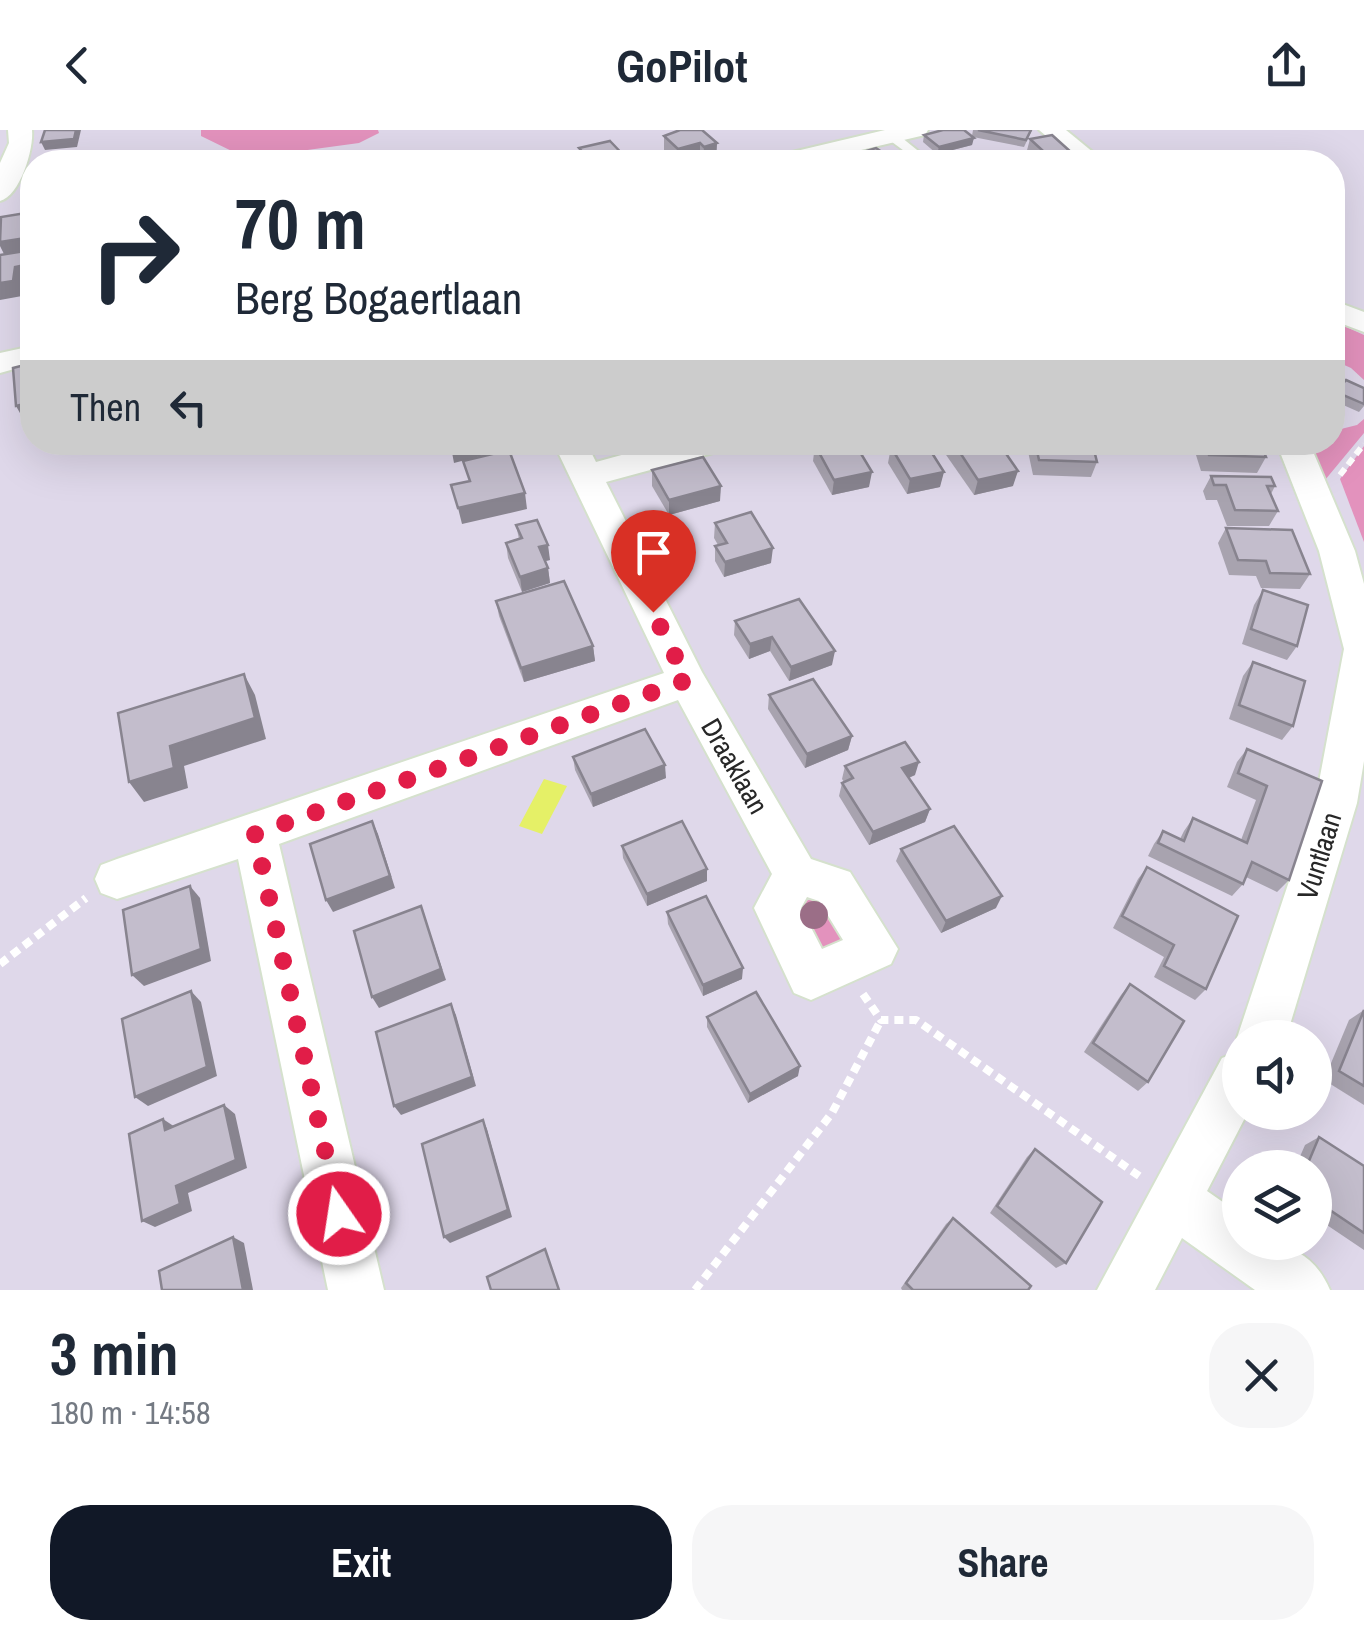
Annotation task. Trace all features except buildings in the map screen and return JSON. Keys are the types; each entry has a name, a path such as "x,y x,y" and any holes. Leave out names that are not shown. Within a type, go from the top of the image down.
{"street":[{"path":"0,193 22,142 20,130"},
{"path":"1052,130 1077,150"},
{"path":"840,150 904,133"},
{"path":"577,459 609,455"},
{"name":"Vuntlaan","path":"1267,1020 1336,803 1363,648 1337,552 1297,455"},
{"name":"Draaklaan","path":"577,459 687,680 796,874 777,908 810,977 842,964"},
{"path":"117,878 255,834 687,680"},
{"path":"255,834 356,1290"},
{"path":"1124,1290 1222,1109"},
{"path":"1172,1199 1302,1290"}],"path":[{"path":"0,964 58,916 117,878"},
{"path":"842,964 881,1020"},
{"path":"881,1020 916,1020 1172,1199"},
{"path":"695,1290 832,1113 881,1020"}],"shaded area":[{"path":"201,130 379,133 359,143 307,150 230,150 201,136"},
{"path":"1345,326 1364,335 1364,380 1345,365"},
{"path":"1364,419 1364,433 1325,480 1313,455 1345,455 1345,428"},
{"path":"1364,446 1364,542 1340,479"},
{"path":"544,779 567,786 542,834 519,826"},
{"path":"816,897 827,899 846,936 841,942 819,950 796,905"}],"route":[{"path":"339,1214 255,834 687,680 653,612"}]}
